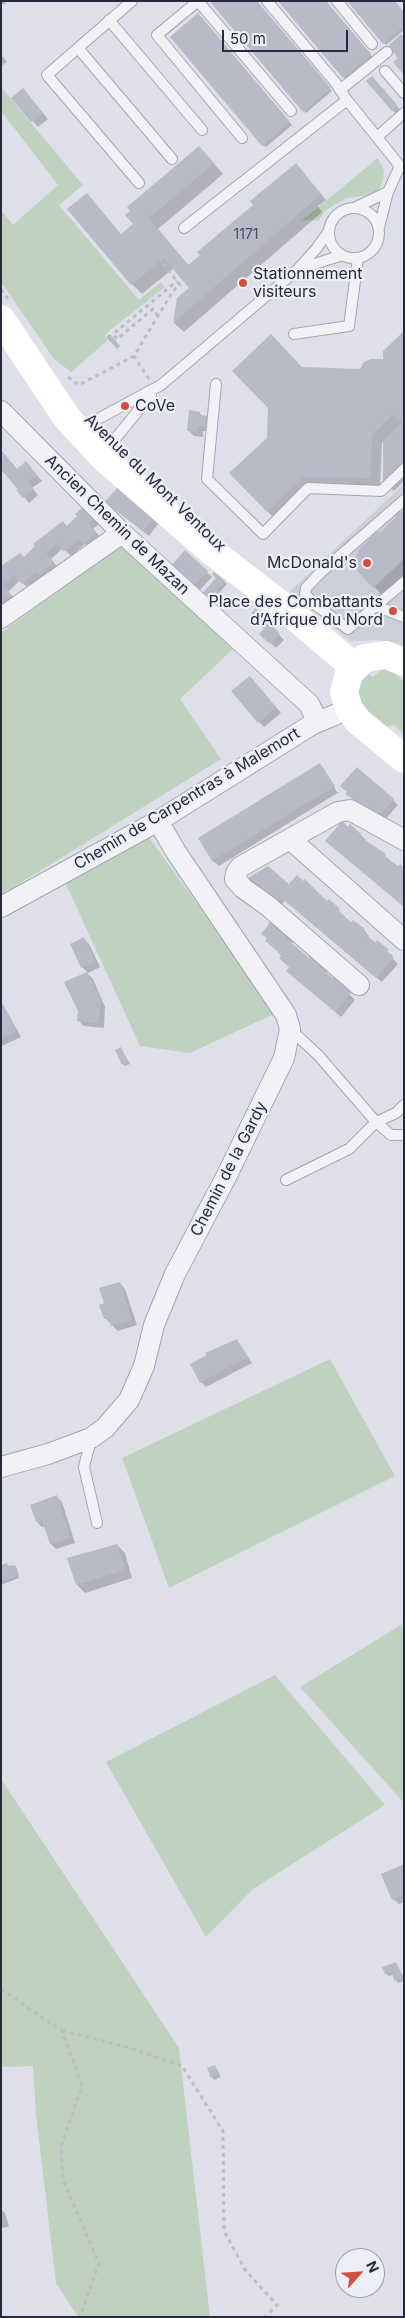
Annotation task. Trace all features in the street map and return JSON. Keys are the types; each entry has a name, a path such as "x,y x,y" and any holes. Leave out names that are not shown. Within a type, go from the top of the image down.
{"main road":[{"name":"Avenue du Mont Ventoux","path":"5,310 54,400 67,418 100,441 280,604 354,667"},
{"name":"Avenue du Mont Ventoux","path":"5,310 100,441"},
{"path":"404,662 393,656 378,655 364,658 349,674 344,692 349,709 358,721 404,759"}],"street":[{"name":"Ancien Chemin de Mazan","path":"1,411 122,533 308,704 318,722"},
{"path":"1,618 122,533"},
{"name":"Chemin de Carpentras à Malemort","path":"1,908 158,820 318,722 349,709"},
{"path":"359,985 268,906 243,888 235,879 240,867 338,812 350,810 404,840"},
{"path":"158,820 176,852 286,1014 290,1029"},
{"path":"290,839 404,940"},
{"name":"Chemin de la Gardy","path":"1,1467 48,1454 91,1438 105,1428 129,1400 144,1366 154,1325 175,1274 226,1177 284,1058 290,1029"}],"lane":[{"path":"132,1 46,76 139,183"},
{"path":"267,1 400,166 388,192 379,227 380,235 372,250 358,258 342,255 297,270"},
{"path":"337,1 372,44"},
{"path":"242,138 157,35 197,2 291,111"},
{"path":"109,20 202,130"},
{"path":"78,48 172,160"},
{"path":"340,90 387,52"},
{"path":"385,72 404,93"},
{"path":"184,228 347,100"},
{"path":"377,137 404,113"},
{"path":"100,441 155,390 297,270 316,249 329,231 333,218 339,212 354,208 388,192"},
{"path":"354,208 370,213 379,227"},
{"path":"329,231 331,242 342,255"},
{"path":"294,334 349,326 358,258"},
{"path":"216,384 207,479 263,534 308,488 381,491 404,469"},
{"path":"100,441 155,390"},
{"path":"404,500 330,563 306,588 305,594 314,604 348,629 404,582"},
{"path":"376,606 404,618"},
{"path":"290,1029 318,1055 376,1122 391,1136 404,1135"},
{"path":"286,1180 349,1149 376,1122 396,1113 404,1105"},
{"path":"91,1438 84,1467 97,1523"}],"path":[{"path":"65,376 79,386 134,356 173,291 180,285 160,261"},
{"path":"158,316 152,309 117,339 113,334 176,281"},
{"path":"1,289 5,310"},
{"path":"134,356 155,390"},
{"path":"1,1988 62,2031 127,2047 182,2066 223,2131 224,2231 246,2271 277,2304 266,2317"},
{"path":"62,2031 82,2086 62,2147 63,2180 99,2263 80,2317"}],"shaded area":[{"path":"404,484 404,647 379,640 350,641 290,591"}],"green space":[{"path":"1,87 83,185 59,205 139,300 161,282 165,287 110,330 105,336 107,341 71,372 54,359 1,282 1,210 13,225 58,185 1,111"},
{"path":"378,158 384,171 383,180 379,190 373,195 346,198 326,210 318,221 307,220 300,222"},
{"path":"123,543 236,646 180,699 221,759 1,895 1,633"},
{"path":"383,668 392,671 404,681 404,734 394,725 384,727 363,710 357,694 359,681 366,673 373,677"},
{"path":"148,836 276,1013 190,1053 140,1046 65,882"},
{"path":"330,1359 395,1476 169,1588 122,1458"},
{"path":"404,1623 404,1803 300,1687"},
{"path":"275,1675 385,1805 253,1889 206,1937 106,1762"},
{"path":"1,1779 179,2048 210,2317 78,2317 56,2283 36,2115 33,2066 1,2067"}],"building":[{"path":"213,1 257,1 331,88 303,112 211,3"},
{"path":"278,1 326,1 371,54 343,78"},
{"path":"347,1 395,1 404,12 404,26 383,44"},
{"path":"198,13 290,122 262,146 170,37"},
{"path":"401,34 404,37 404,75 393,62 398,58 388,46"},
{"path":"372,76 398,106 392,111 366,81"},
{"path":"23,88 43,113 31,122 11,98"},
{"path":"199,146 214,163 149,218 188,265 200,255 197,252 253,205 250,201 296,163 321,194 173,323 177,298 189,288 164,258 131,285 67,209 87,193 121,234 133,224 125,215 130,211 127,207"},
{"path":"404,331 404,462 383,482 383,441 402,423 393,414 372,435 370,478 304,477 267,512 229,473 267,438 268,408 232,371 271,334 302,367 360,369 364,362 371,359 383,359 383,351"},
{"path":"110,334 120,346 117,349 106,337"},
{"path":"189,410 200,412 200,415 211,416 210,427 198,426 198,432 187,431"},
{"path":"1,450 17,469 26,461 37,475 28,482 34,489 23,498 16,490 18,489 1,470"},
{"path":"118,487 155,517 143,531 105,502"},
{"path":"84,506 95,518 88,523 96,532 84,544 78,539 64,552 57,543 46,553 54,562 40,575 37,571 22,584 14,575 3,586 11,594 1,604 1,566 20,553 24,557 35,546 33,544 63,521 67,526 77,516 75,514"},
{"path":"404,510 404,559 373,588 349,562 359,552 358,550 378,531 380,533 397,516 395,515 399,511"},
{"path":"185,550 208,571 193,586 170,567"},
{"path":"214,572 225,581 217,589 220,593 209,606 199,597 216,578 212,574"},
{"path":"256,608 280,634 270,644 259,634 264,629 252,618 254,615 251,613"},
{"path":"250,676 276,707 258,723 231,691"},
{"path":"320,763 335,786 212,861 198,838"},
{"path":"357,767 394,799 377,818 358,806 360,803 345,794 347,792 340,786"},
{"path":"342,821 348,827 350,824 361,834 359,836 386,854 384,857 390,862 398,866 400,864 404,868 404,907 325,841"},
{"path":"268,866 289,884 297,875 303,881 305,879 327,901 329,899 340,909 338,911 351,922 353,920 365,929 363,932 375,943 377,940 389,950 387,952 393,958 376,978 279,896 274,902 246,879"},
{"path":"272,920 289,935 286,938 309,958 311,955 322,965 320,967 333,978 335,976 346,985 344,988 351,993 335,1012 286,971 289,967 279,958 281,956 276,950 265,941 267,938 261,934"},
{"path":"84,937 95,962 81,968 70,944"},
{"path":"87,972 101,1001 98,1023 77,1021 78,1011 64,982"},
{"path":"1,1002 16,1031 1,1039"},
{"path":"121,1047 128,1062 122,1065 115,1050"},
{"path":"120,1282 132,1320 111,1326 109,1318 104,1319 99,1305 104,1303 99,1288"},
{"path":"237,1339 247,1357 200,1383 190,1364 207,1355 205,1353"},
{"path":"57,1495 70,1538 50,1544 42,1520 36,1522 30,1505"},
{"path":"117,1544 125,1570 76,1585 67,1558"},
{"path":"7,1563 8,1566 15,1565 17,1576 1,1582 1,1565"},
{"path":"404,1864 404,1894 392,1900 381,1874"},
{"path":"396,1962 403,1978 395,1981 391,1972 385,1974 382,1967"},
{"path":"215,2065 219,2074 211,2078 207,2068"}],"place":[{"name":"Stationnement visiteurs","path":"243,283"},
{"name":"CoVe","path":"125,406"},
{"name":"McDonald's","path":"367,563"},
{"name":"Place des Combattants d’Afrique du Nord","path":"393,611"}]}
